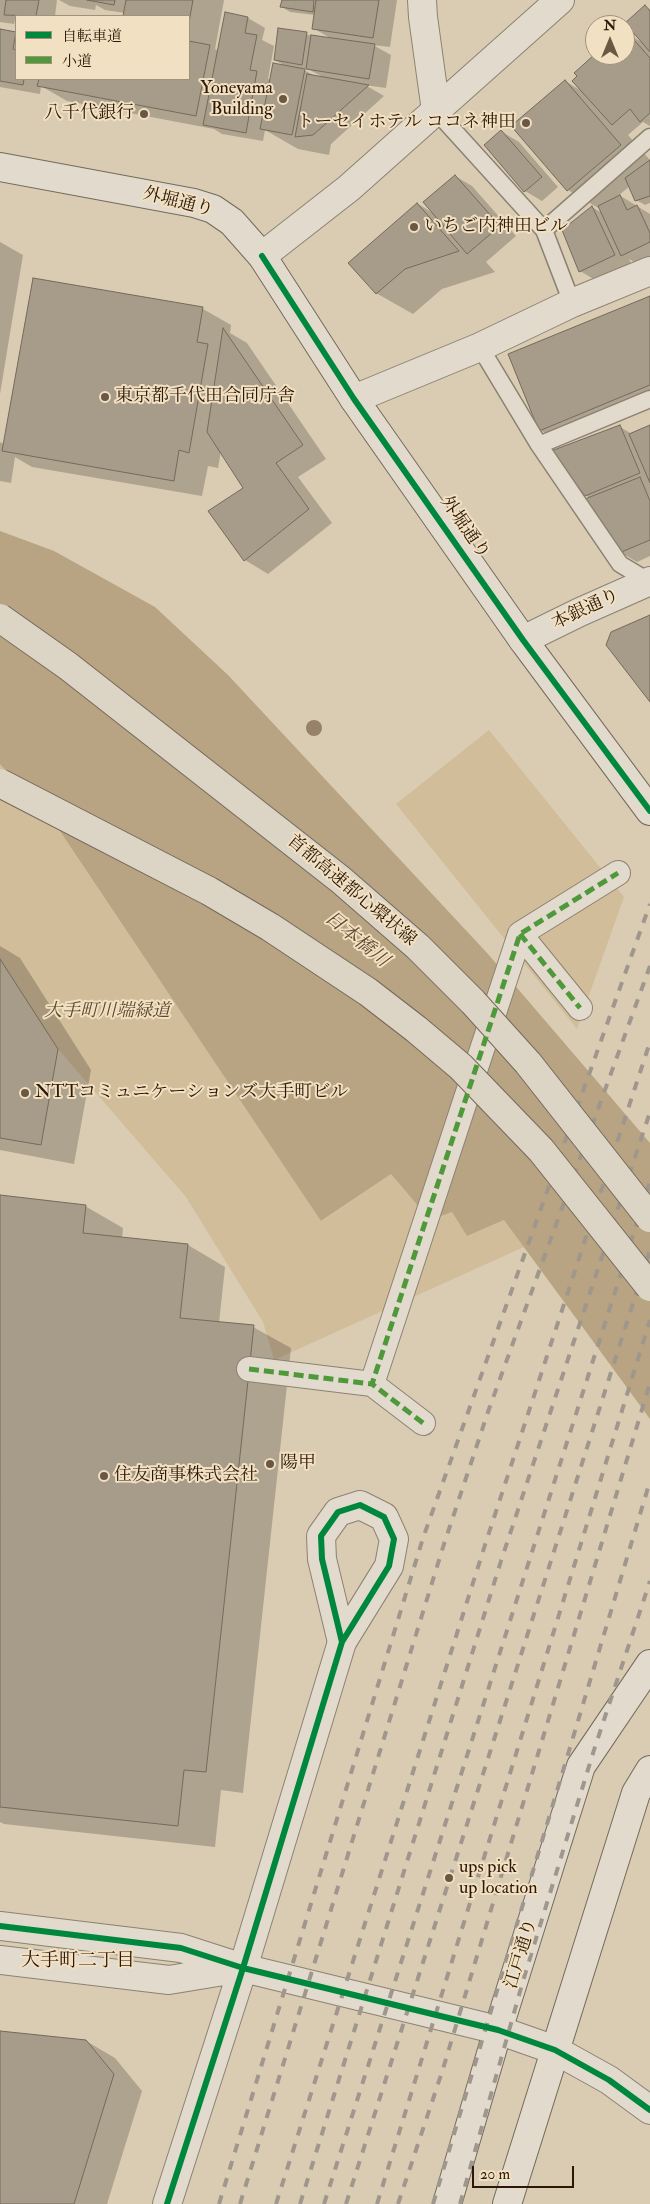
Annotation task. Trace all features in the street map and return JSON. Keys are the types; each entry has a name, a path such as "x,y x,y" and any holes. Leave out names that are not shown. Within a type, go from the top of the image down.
{"highway":[{"name":"首都高速都心環状線","path":"0,618 68,666 341,880 418,947 472,1002 528,1064 650,1218"},
{"path":"0,783 209,891 270,927 368,992 416,1029 461,1068 541,1150 650,1287"}],"street":[{"path":"422,0 436,111"},
{"path":"262,256 349,188 560,0"},
{"name":"外堀通り","path":"0,167 204,205 228,218 262,256 354,399 523,640 650,812"},
{"path":"354,399 480,347 572,303 650,270"},
{"name":"本銀通り","path":"523,640 649,581"},
{"path":"372,1384 520,934 618,873"},
{"path":"520,934 580,1008"},
{"path":"249,1369 372,1384 423,1423"},
{"path":"167,2204 342,1642"},
{"name":"江戸通り","path":"446,2204 498,2030 581,1766 650,1664"},
{"path":"507,2204 636,1793 650,1770"},
{"path":"0,1926 181,1948 242,1968 498,2030 555,2050 609,2080 650,2110"},
{"path":"0,1960 169,1980 242,1968"}],"lane":[{"path":"436,111 544,230 572,303"},
{"path":"544,230 650,137"},
{"path":"480,347 539,445 620,564 649,581"},
{"path":"539,445 650,399"}],"green space":[{"path":"489,730 624,897 577,1029 396,804"},
{"name":"大手町川端緑道","path":"0,757 25,770 322,1221 391,1174 430,1220 452,1212 467,1236 504,1220 524,1247 274,1360 263,1322 186,1197 58,1049 0,959"}],"water":[{"name":"日本橋川","path":"0,531 54,551 155,607 228,675 488,954 650,1143 650,1419 504,1220 467,1236 452,1212 430,1220 391,1174 321,1221 60,831 0,764"}],"building":[{"path":"6,0 39,0 36,15 4,15"},
{"path":"87,0 115,0 114,5"},
{"path":"126,0 193,0 190,16 123,15"},
{"path":"282,0 314,0 313,12 280,7"},
{"path":"316,0 379,0 373,38 312,29"},
{"path":"645,5 650,11 650,52 635,35 634,15"},
{"path":"225,12 248,17 245,33 257,35 250,70 257,71 246,133 203,125"},
{"path":"278,28 307,32 302,65 274,60"},
{"path":"0,29 15,32 13,49 15,50 15,80 24,80 23,85 0,81"},
{"path":"311,35 375,44 369,79 306,69"},
{"path":"190,41 210,45 196,116 37,86 39,80 190,80"},
{"path":"635,41 650,58 650,113 640,122 630,109 612,125 572,81 577,76 574,73 585,63 585,65 635,65"},
{"name":"Yoneyama Building","path":"273,63 305,69 292,135 260,129"},
{"path":"307,74 369,85 313,135 295,137"},
{"path":"565,80 621,145 567,191 511,126"},
{"path":"501,130 542,177 524,192 484,145"},
{"path":"650,160 650,196 635,201 625,178"},
{"path":"455,175 500,226 467,254 423,202"},
{"path":"620,195 627,210 637,205 650,233 650,242 621,256 598,206"},
{"name":"いちご内神田ビル","path":"417,203 459,251 405,269 376,294 348,263"},
{"path":"592,206 615,255 579,272 562,230"},
{"name":"東京都千代田合同庁舎","path":"33,278 203,307 197,342 208,344 189,453 179,450 174,481 2,451"},
{"path":"650,296 650,385 539,431 508,354"},
{"path":"223,328 303,445 276,463 309,509 244,561 208,511 243,488 207,432"},
{"path":"620,425 640,473 585,496 551,451"},
{"path":"650,425 650,483 629,434"},
{"path":"640,477 650,501 650,540 619,553 585,499"},
{"path":"650,615 650,702 606,645 611,632"},
{"name":"NTTコミュニケーションズ大手町ビル","path":"0,959 58,1049 41,1145 0,1138"},
{"path":"0,1195 86,1205 83,1233 188,1244 180,1318 254,1325 206,1772 184,1770 178,1826 0,1807"},
{"path":"0,2031 86,2040 114,2074 74,2204 0,2204"}],"railway":[{"path":"219,2204 423,1538 650,904"},
{"path":"240,2204 444,1544 489,1409 650,966"},
{"path":"276,2204 485,1545 650,1042"},
{"path":"300,2204 501,1561 650,1112"},
{"path":"324,2204 650,1182"},
{"path":"346,2204 650,1250"},
{"path":"377,2204 650,1320"},
{"path":"398,2204 442,2072 650,1383"},
{"path":"433,2204 650,1481"},
{"path":"460,2204 523,1981 594,1750 650,1581"}],"marked path":[{"path":"423,1423 372,1384 520,934 618,873"},
{"path":"520,934 580,1008"},
{"path":"249,1369 372,1384"}],"cycle path":[{"path":"262,256 354,399 523,640 650,811"},
{"path":"167,2204 243,1968 342,1642 389,1566 394,1539 384,1517 360,1505 338,1512 321,1536 322,1559 342,1642"},
{"path":"0,1926 181,1948 243,1968 498,2030 555,2050 609,2080 650,2110"}],"place":[{"name":"Yoneyama Building","path":"283,99"},
{"name":"八千代銀行","path":"144,114"},
{"name":"トーセイホテル ココネ神田","path":"526,123"},
{"name":"いちご内神田ビル","path":"414,227"},
{"name":"東京都千代田合同庁舎","path":"105,397"},
{"name":"NTTコミュニケーションズ大手町ビル","path":"25,1093"},
{"name":"陽甲","path":"270,1464"},
{"name":"住友商事株式会社","path":"104,1476"},
{"name":"ups pick up location","path":"449,1878"}],"district":[{"name":"大手町二丁目","path":"78,1962"}]}
